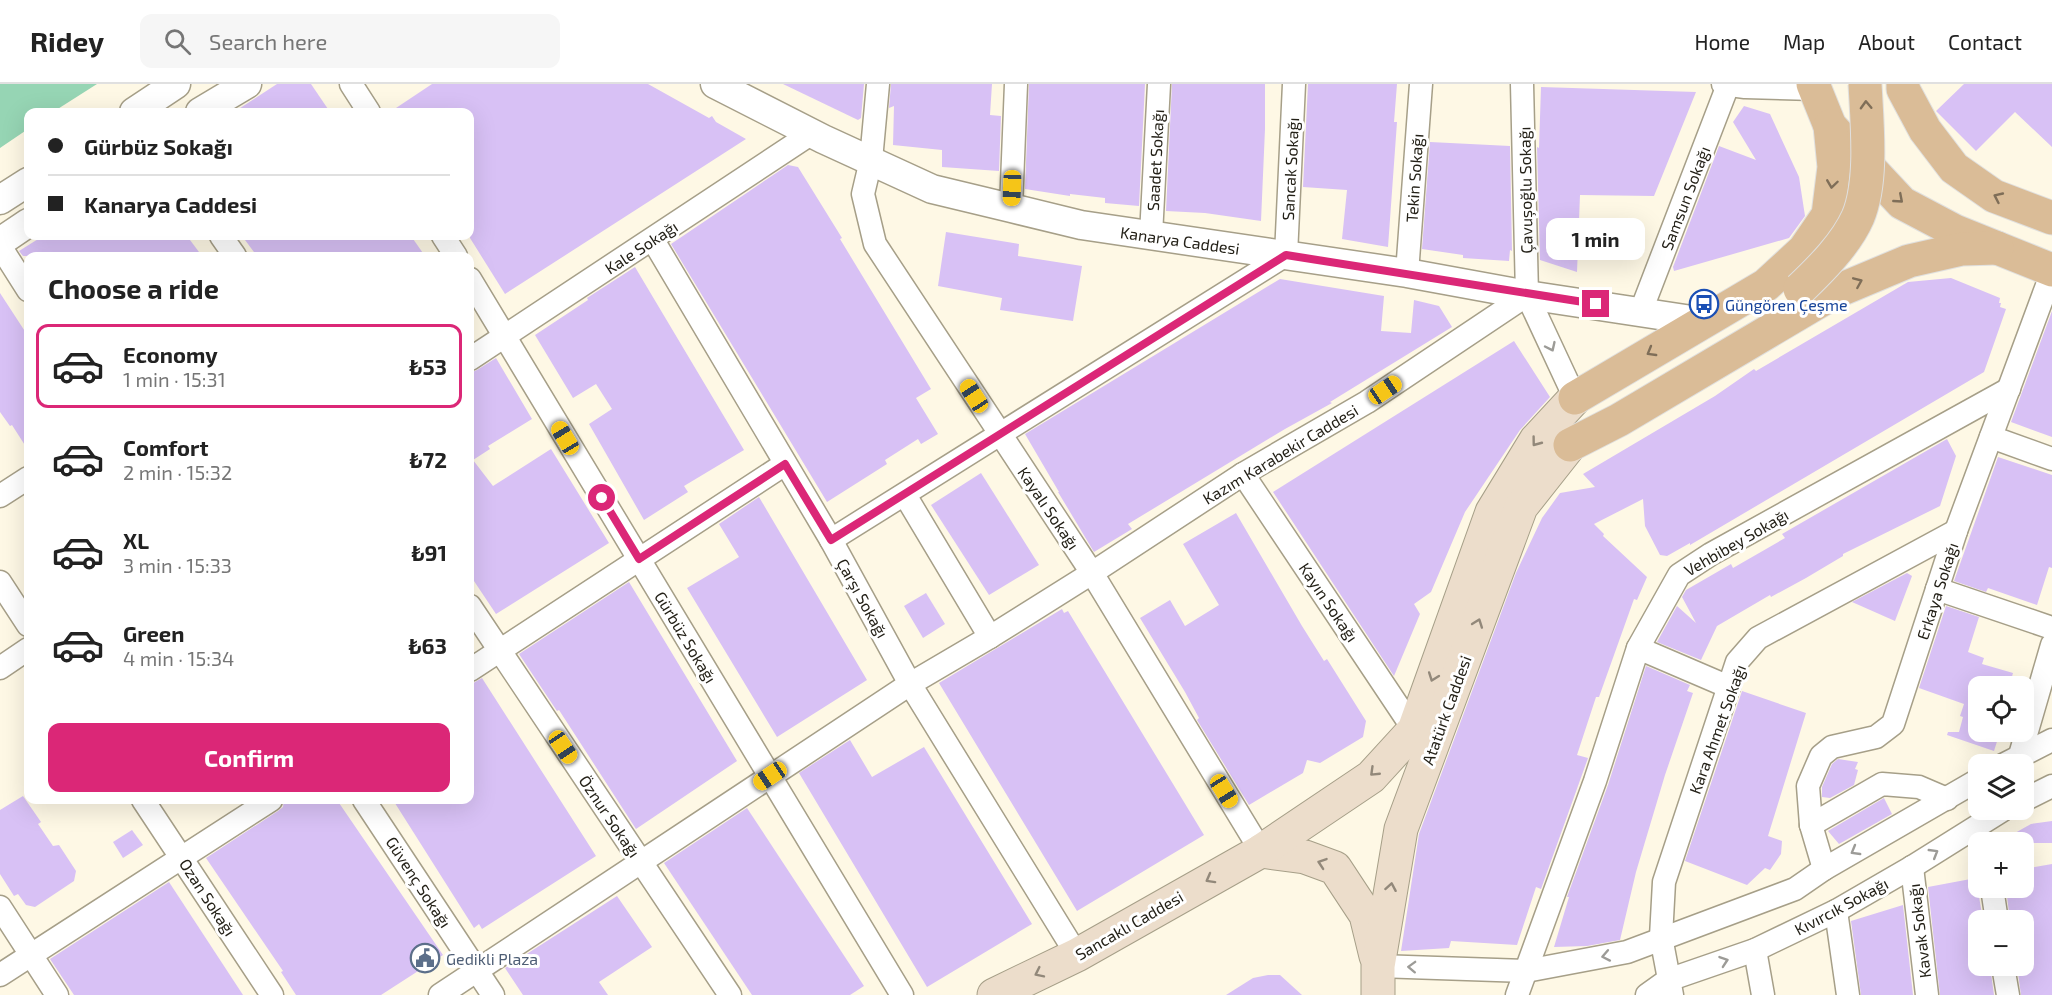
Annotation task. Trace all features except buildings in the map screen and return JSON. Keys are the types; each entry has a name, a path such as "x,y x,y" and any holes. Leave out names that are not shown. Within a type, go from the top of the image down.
{"main road":[{"path":"1570,445 1610,407 1800,289 1832,257 1858,217 1867,179 1865,84"},
{"path":"1903,84 1903,89 1925,130 1954,168 1994,196 2052,218"},
{"path":"1575,398 1766,285 1804,250 1828,215 1834,167 1830,126 1814,86"},
{"path":"1830,126 1902,203 1955,231 2052,271"},
{"path":"1570,445 1619,420 1835,292 1909,261 1962,249 1997,248"},
{"name":"Atatürk Caddesi","path":"1414,730 1492,512 1536,440 1575,398"},
{"name":"Atatürk Caddesi","path":"1378,980 1401,829 1521,507 1570,445"},
{"name":"Sancaklı Caddesi","path":"994,995 1077,955 1261,851 1371,777 1414,730"},
{"path":"1261,851 1305,857 1335,868 1366,915 1378,980"}],"street":[{"path":"140,108 176,84"},
{"path":"207,108 246,84"},
{"path":"351,84 366,108"},
{"name":"Kayalı Sokağı","path":"878,84 871,160 863,194 875,244 1092,573 1261,851"},
{"path":"1011,208 1016,84"},
{"name":"Saadet Sokağı","path":"1151,236 1159,84"},
{"name":"Sancak Sokağı","path":"1286,255 1293,84"},
{"name":"Tekin Sokağı","path":"1407,273 1421,84"},
{"name":"Çavuşoğlu Sokağı","path":"1522,84 1527,295"},
{"path":"1735,85 1814,86"},
{"name":"Samsun Sokağı","path":"1641,311 1735,85"},
{"name":"Kanarya Caddesi","path":"732,88 812,133 932,189 1081,225 1407,273 1527,295 1705,322"},
{"name":"Kale Sokağı","path":"474,356 812,133"},
{"path":"0,200 24,185"},
{"path":"24,227 0,244 24,283"},
{"name":"Çarşı Sokağı","path":"652,240 831,540 910,684 1077,955"},
{"path":"831,540 1286,255"},
{"name":"Erkaya Sokağı","path":"1824,869 1811,825 1808,786 1821,756 1832,747 1876,737 1893,724 1956,531 2052,271"},
{"name":"Gürbüz Sokağı","path":"474,286 902,995"},
{"path":"1527,295 1575,398"},
{"name":"Kazım Karabekir Caddesi","path":"440,995 910,684 1092,573 1243,474 1367,402 1527,295"},
{"name":"Vehbibey Sokağı","path":"1517,995 1595,781 1638,648 1679,575 1712,554 2009,389"},
{"path":"1991,437 2052,459"},
{"path":"474,667 785,464"},
{"name":"Kayın Sokağı","path":"1243,474 1414,730"},
{"path":"0,496 24,481"},
{"path":"905,495 990,637"},
{"name":"Kara Ahmet Sokağı","path":"1670,988 1661,938 1664,882 1737,662 1758,638 1956,531"},
{"path":"0,582 24,619"},
{"path":"1937,589 2052,628"},
{"name":"Öznur Sokağı","path":"474,612 730,995"},
{"path":"2013,754 2052,645"},
{"path":"1638,648 1730,687"},
{"path":"0,668 24,652"},
{"path":"2023,754 2052,740"},
{"path":"1811,825 1882,784 1919,787 1947,799"},
{"path":"1378,980 1526,971 1626,952 1795,889 1824,869 1968,786"},
{"path":"2034,795 2052,786"},
{"name":"Ozan Sokağı","path":"146,804 272,995"},
{"path":"0,975 265,804"},
{"name":"Güvenç Sokağı","path":"367,804 493,995"},
{"name":"Kıvırcık Sokağı","path":"1985,832 1995,820"},
{"name":"Kıvırcık Sokağı","path":"1647,995 1670,988 1755,950 1836,911 1912,867 1968,841"},
{"name":"Kavak Sokağı","path":"1912,867 1927,995"},
{"path":"0,908 57,995"},
{"path":"1836,911 1848,995"},
{"path":"1755,950 1763,995"},
{"path":"2005,976 2008,995"}],"green space":[{"path":"0,84 97,84 59,108 24,108 24,132 0,148"}],"place":[{"name":"Güngören Çeşme","path":"1704,304"},
{"name":"Gedikli Plaza","path":"425,958"}],"route":[{"path":"602,498 639,559 785,464 831,540 1286,255 1407,273 1527,295 1596,304"}]}
